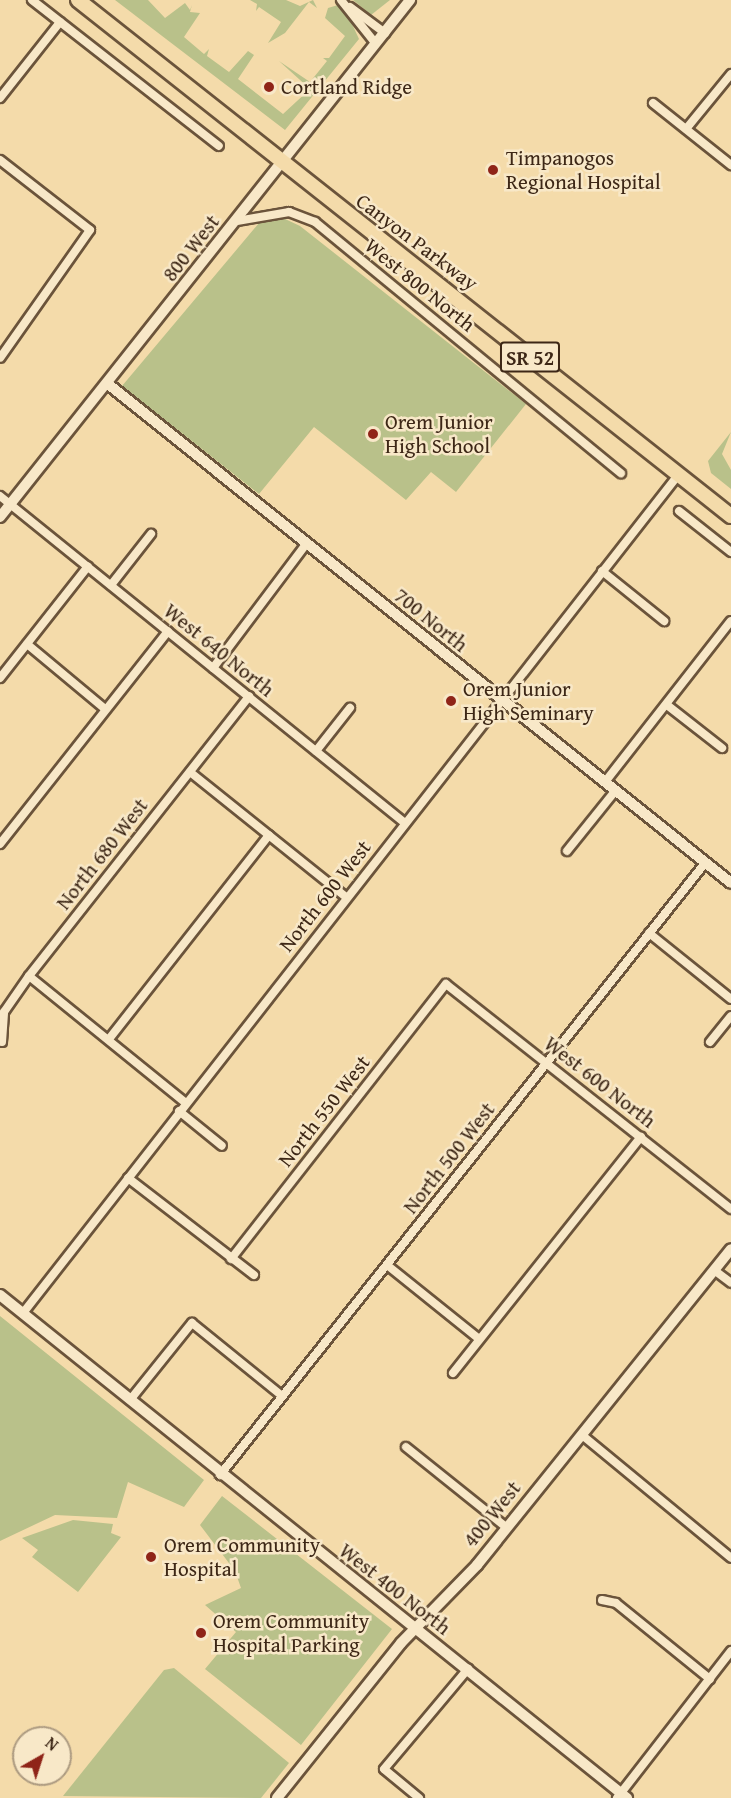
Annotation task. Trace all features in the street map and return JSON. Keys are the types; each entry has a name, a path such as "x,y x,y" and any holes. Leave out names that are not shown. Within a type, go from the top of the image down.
{"highway":[{"name":"Canyon Parkway","path":"78,0 281,164 731,516"}],"main road":[{"name":"800 West","path":"0,518 410,0"},
{"name":"700 North","path":"108,384 500,702 616,790 731,883"},
{"name":"400 West","path":"277,1798 416,1631 507,1528 731,1249"},
{"name":"West 400 North","path":"0,1295 220,1475 416,1631 468,1669 621,1796"}],"street":[{"path":"32,0 219,146"},
{"path":"341,0 385,33"},
{"path":"350,7 376,44"},
{"path":"0,98 60,22"},
{"path":"686,129 731,74"},
{"path":"653,104 731,165"},
{"path":"0,160 90,230 0,358"},
{"name":"West 800 North","path":"237,221 289,212 315,222 621,473"},
{"name":"North 600 West","path":"23,1313 679,474"},
{"name":"West 640 North","path":"0,496 405,823"},
{"path":"679,511 731,552"},
{"path":"111,585 151,534"},
{"path":"213,668 306,544"},
{"path":"0,678 88,566"},
{"path":"602,571 664,621"},
{"path":"605,782 730,623"},
{"path":"0,844 168,632"},
{"path":"27,644 105,709"},
{"name":"North 680 West","path":"2,1042 4,1012 29,976 249,696"},
{"path":"667,705 722,748"},
{"path":"316,751 350,708"},
{"path":"190,772 346,897"},
{"path":"567,851 616,790"},
{"path":"109,1039 269,835"},
{"name":"North 500 West","path":"220,1475 705,863"},
{"path":"649,933 731,999"},
{"path":"29,976 186,1103"},
{"name":"West 600 North","path":"446,984 731,1209"},
{"name":"North 550 West","path":"231,1259 446,984"},
{"path":"710,1042 731,1016"},
{"path":"179,1111 222,1146"},
{"path":"453,1373 641,1137"},
{"path":"128,1178 254,1275"},
{"path":"387,1265 479,1339"},
{"path":"714,1270 731,1283"},
{"path":"130,1400 192,1323 282,1396"},
{"path":"582,1435 731,1558"},
{"path":"406,1447 507,1528"},
{"path":"602,1600 616,1603 710,1679"},
{"path":"621,1796 731,1651"},
{"path":"419,1798 384,1769 468,1669"}],"green space":[{"path":"115,0 148,0 165,18 185,3 190,10 192,5 190,12 200,13 184,37 204,54 209,49 207,56 229,72 248,51 254,55 238,79 283,114 310,89 279,61 310,82 327,61 323,58 329,58 345,36 325,18 328,8 338,5 346,11 359,39 285,130"},
{"path":"250,0 286,0 300,6 313,0 317,8 309,2 285,33 268,43 281,22 259,7 256,11 257,4"},
{"path":"353,0 390,0 371,15"},
{"path":"283,218 300,226 526,404 456,492 431,472 406,500 314,427 259,494 122,386 259,223"},
{"path":"731,432 722,454 731,470 731,489 711,473 708,461"},
{"path":"0,1316 204,1480 184,1507 128,1482 117,1518 55,1515 0,1541"},
{"path":"222,1496 392,1629 301,1745 205,1669 236,1632 205,1605 241,1588 235,1571 200,1525"},
{"path":"73,1520 113,1524 111,1533 121,1537 78,1592 32,1557 38,1550 22,1538"},
{"path":"174,1668 289,1763 261,1798 63,1796 72,1786 164,1670"}],"place":[{"name":"Cortland Ridge","path":"269,87"},
{"name":"Timpanogos Regional Hospital","path":"493,170"},
{"name":"Orem Junior High School","path":"373,434"},
{"name":"Orem Junior High Seminary","path":"451,701"},
{"name":"Orem Community Hospital","path":"151,1557"},
{"name":"Orem Community Hospital Parking","path":"201,1633"}]}
